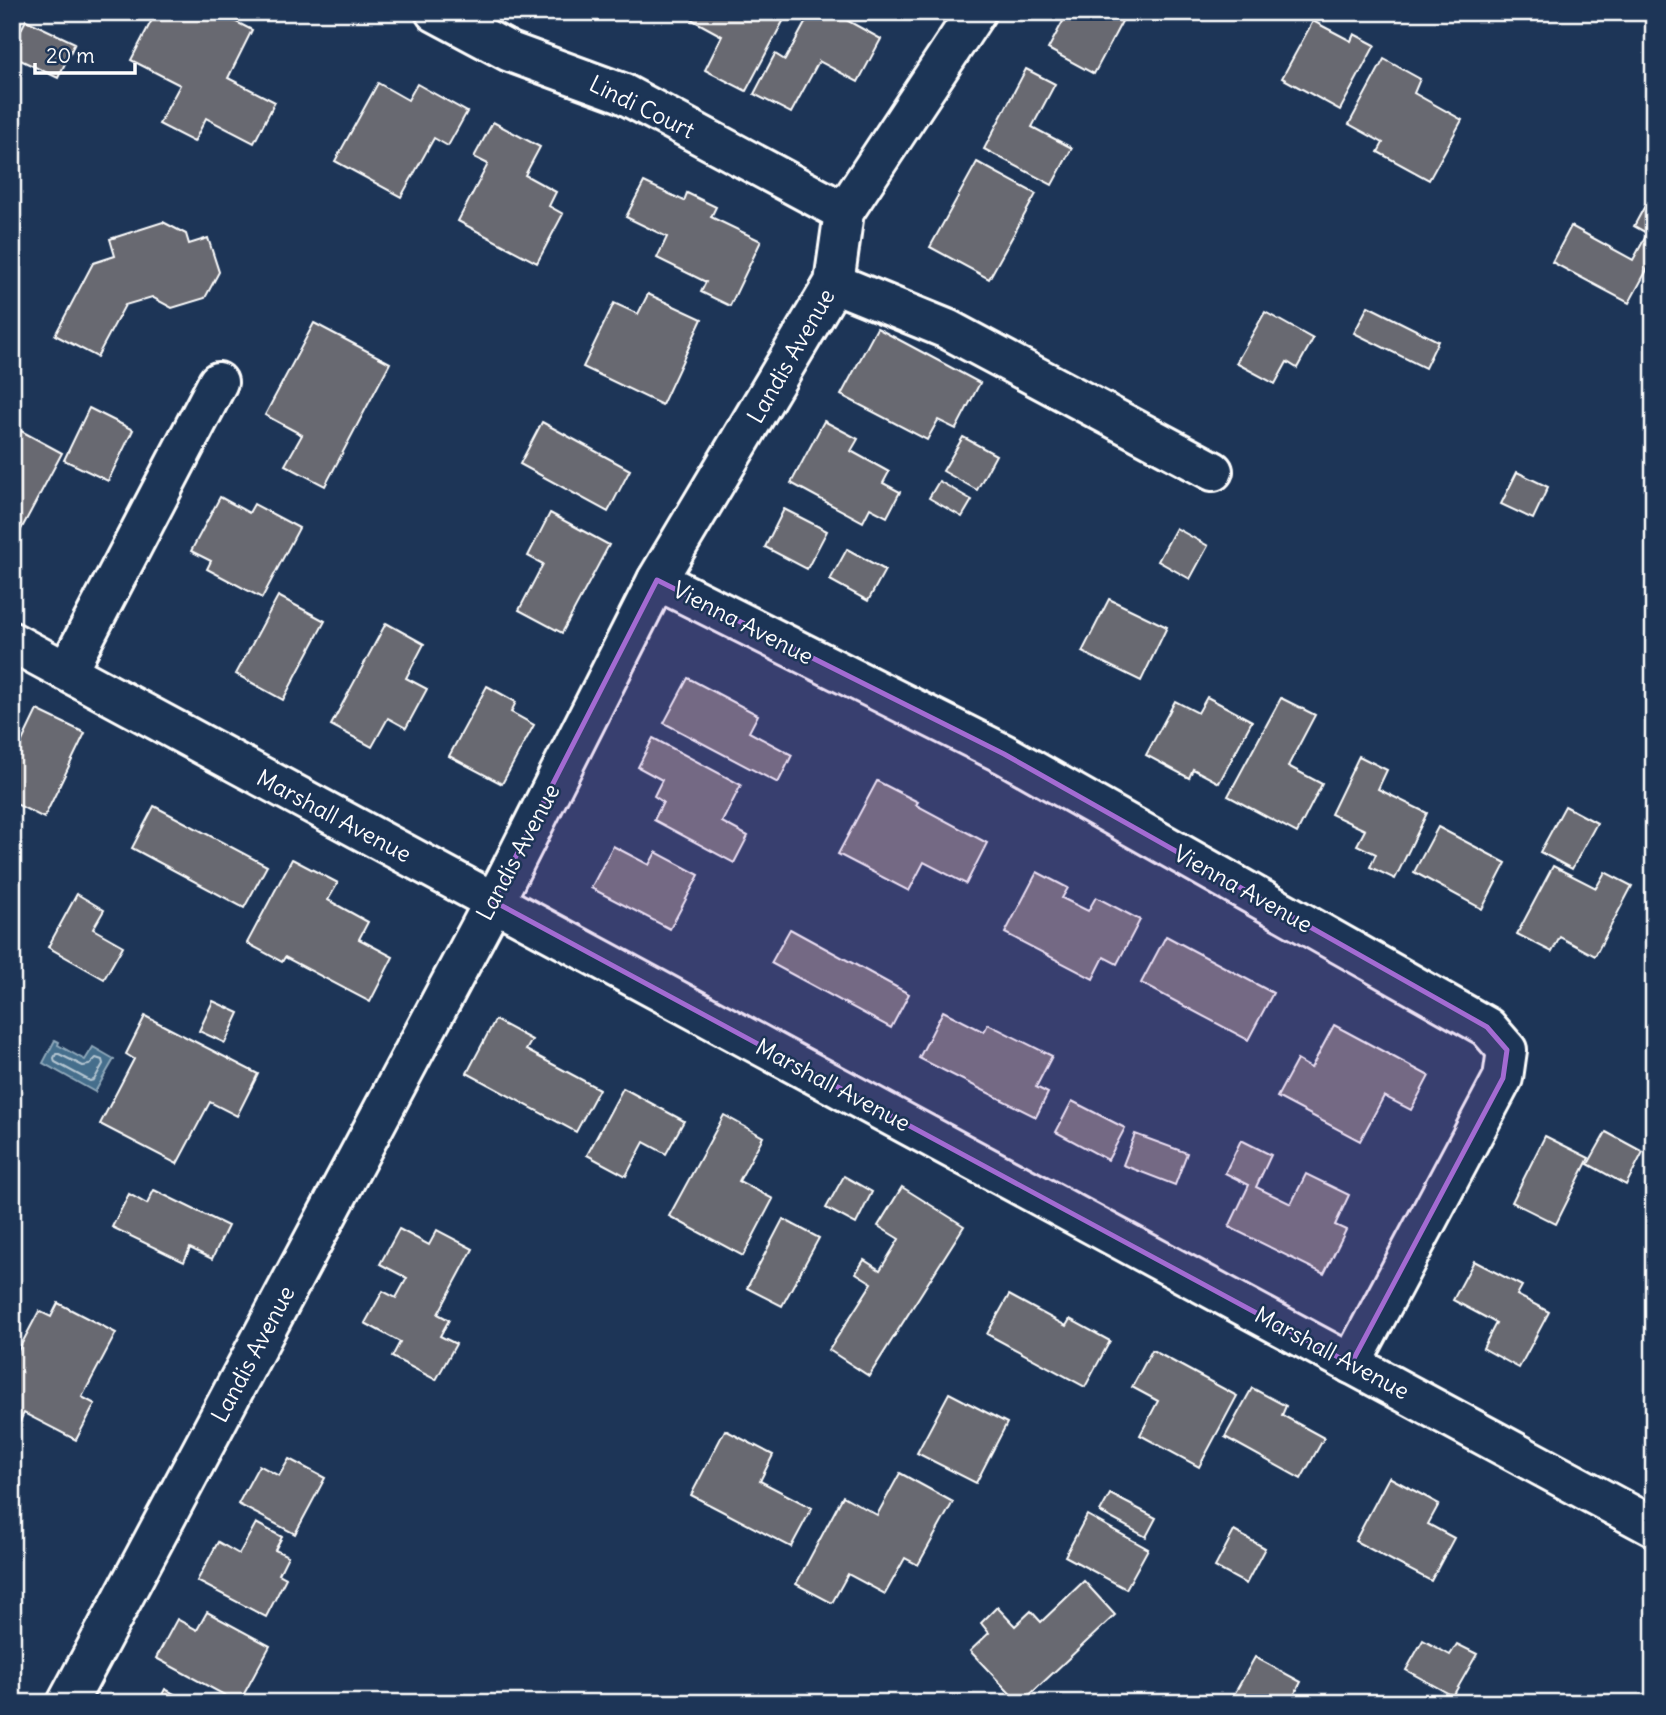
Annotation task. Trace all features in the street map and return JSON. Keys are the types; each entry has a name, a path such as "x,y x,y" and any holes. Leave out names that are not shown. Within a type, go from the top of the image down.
{"street":[{"name":"Lindi Court","path":"435,12 510,52 622,93 844,212"},
{"name":"Landis Avenue","path":"67,1703 493,901 657,580 834,284 844,212 976,12"},
{"path":"834,284 947,329 1213,471"},
{"path":"67,671 218,382"},
{"name":"Vienna Avenue","path":"657,580 1004,754 1487,1027 1507,1050 1503,1078 1351,1364"},
{"name":"Marshall Avenue","path":"12,642 1654,1527"}],"highlighted area":[{"path":"657,580 1004,754 1487,1027 1507,1050 1503,1078 1351,1364 493,901"}],"water":[{"path":"55,1040 59,1042 58,1045 85,1060 93,1047 114,1059 95,1092 43,1063"}],"building":[{"path":"156,12 217,12 252,30 228,78 275,102 254,143 206,118 194,142 159,124 180,85 131,60"},
{"path":"678,12 788,12 746,91 705,70 722,36"},
{"path":"811,12 832,12 881,39 858,82 819,61 791,113 754,94 775,54 785,60"},
{"path":"1068,12 1127,12 1094,74 1048,49"},
{"path":"26,20 75,43 58,78 12,56 12,47"},
{"path":"1313,21 1351,41 1354,34 1375,45 1340,110 1282,78"},
{"path":"1384,59 1420,79 1414,93 1462,120 1429,180 1378,152 1383,143 1349,124"},
{"path":"1026,69 1055,84 1032,127 1072,148 1052,185 984,149"},
{"path":"378,83 408,100 417,84 467,112 448,146 434,138 401,197 335,161"},
{"path":"493,122 540,147 525,175 556,192 549,206 563,214 537,263 458,221 488,164 474,157"},
{"path":"977,162 1036,194 989,279 930,247"},
{"path":"644,182 684,201 687,193 716,207 711,217 761,241 730,306 701,292 706,282 657,258 667,237 626,217"},
{"path":"1654,189 1654,237 1634,226"},
{"path":"163,222 186,234 189,244 208,238 219,272 205,298 172,308 152,297 125,305 97,357 55,335 93,263 115,256 110,239"},
{"path":"1571,226 1633,260 1646,236 1654,240 1654,257 1629,303 1552,262"},
{"path":"648,294 702,319 662,405 583,367 614,303 638,314"},
{"path":"1368,306 1438,341 1425,368 1354,333"},
{"path":"1265,312 1313,339 1297,368 1287,362 1275,384 1236,363"},
{"path":"314,323 390,363 325,486 285,465 302,435 265,415"},
{"path":"877,328 980,383 956,429 938,420 927,440 841,395"},
{"path":"89,408 133,430 108,481 64,460"},
{"path":"824,421 858,439 851,451 889,472 883,483 900,492 887,517 870,508 863,522 791,483"},
{"path":"542,422 630,470 608,512 520,464"},
{"path":"12,426 62,453 17,537 12,534"},
{"path":"963,437 996,455 977,490 943,471"},
{"path":"1517,472 1548,487 1533,519 1501,504"},
{"path":"939,481 972,500 962,517 929,498"},
{"path":"220,497 249,513 254,504 299,528 262,598 207,569 211,561 191,551"},
{"path":"784,509 827,531 807,569 765,547"},
{"path":"550,513 609,545 562,633 519,610 543,564 528,556"},
{"path":"1176,528 1208,546 1190,579 1158,561"},
{"path":"847,549 885,570 868,601 830,580"},
{"path":"278,596 325,621 283,700 236,674"},
{"path":"1109,599 1167,627 1141,681 1082,652"},
{"path":"386,623 424,644 406,678 427,689 406,728 388,718 372,747 331,725"},
{"path":"688,678 758,715 749,732 792,755 778,783 664,723"},
{"path":"487,686 516,702 511,712 534,725 502,784 449,756"},
{"path":"1207,697 1252,721 1219,783 1193,769 1189,778 1146,755 1175,701 1198,713"},
{"path":"1281,698 1315,715 1288,766 1322,784 1297,833 1228,796"},
{"path":"37,710 85,733 44,818 12,802 12,762"},
{"path":"653,738 741,785 722,822 748,836 734,863 654,820 663,802 654,796 662,780 638,767"},
{"path":"1359,756 1387,770 1378,789 1427,813 1395,879 1370,867 1376,854 1357,845 1365,830 1331,814"},
{"path":"877,781 987,843 966,884 924,862 909,891 838,854"},
{"path":"154,806 267,866 244,908 132,848"},
{"path":"1565,806 1597,823 1572,869 1540,852"},
{"path":"1438,827 1506,863 1482,909 1414,872"},
{"path":"613,846 649,865 656,852 699,875 670,929 591,888"},
{"path":"292,859 338,883 328,900 368,922 359,939 393,957 370,1002 285,957 282,962 247,943"},
{"path":"1553,866 1596,888 1605,872 1632,886 1595,956 1560,937 1552,952 1517,934"},
{"path":"1037,872 1068,888 1062,898 1088,911 1096,897 1140,920 1117,964 1104,957 1093,979 1005,933"},
{"path":"77,894 104,910 93,929 123,946 104,979 48,947"},
{"path":"790,929 909,994 891,1028 771,963"},
{"path":"1166,936 1273,993 1248,1040 1141,983"},
{"path":"213,1001 239,1013 225,1043 199,1031"},
{"path":"943,1011 984,1032 988,1024 1052,1056 1036,1087 1048,1093 1036,1117 919,1058"},
{"path":"145,1016 258,1074 237,1116 210,1102 177,1164 100,1124 134,1059 126,1054"},
{"path":"495,1020 532,1040 526,1050 599,1089 576,1132 467,1073"},
{"path":"1334,1025 1429,1076 1411,1110 1384,1096 1360,1141 1277,1097 1297,1060 1311,1068"},
{"path":"623,1088 684,1121 666,1154 644,1142 626,1176 587,1155"},
{"path":"1072,1101 1125,1128 1108,1160 1056,1132"},
{"path":"724,1115 763,1137 739,1181 773,1199 743,1256 669,1216"},
{"path":"1606,1132 1643,1152 1626,1185 1588,1164"},
{"path":"1135,1134 1187,1153 1175,1185 1123,1165"},
{"path":"1545,1136 1589,1158 1556,1224 1512,1202"},
{"path":"1241,1140 1271,1155 1256,1187 1291,1204 1306,1174 1349,1195 1335,1225 1346,1230 1324,1274 1229,1227 1249,1185 1225,1173"},
{"path":"844,1176 872,1192 856,1224 826,1208"},
{"path":"902,1187 964,1226 869,1376 829,1350 872,1283 856,1273 864,1260 880,1270 899,1239 878,1226"},
{"path":"154,1190 228,1226 212,1259 190,1248 184,1262 112,1227 129,1194 147,1204"},
{"path":"783,1219 819,1238 782,1306 747,1288"},
{"path":"399,1229 429,1245 437,1230 473,1249 438,1314 449,1320 440,1336 456,1344 436,1380 392,1357 400,1342 365,1323 383,1291 396,1298 407,1278 380,1264"},
{"path":"1474,1261 1522,1286 1517,1295 1549,1312 1519,1368 1483,1348 1496,1323 1453,1300"},
{"path":"1009,1295 1066,1326 1070,1319 1110,1341 1085,1387 987,1334"},
{"path":"58,1303 116,1333 82,1397 95,1404 76,1440 24,1413 12,1437 12,1362 39,1311 51,1317"},
{"path":"1152,1350 1237,1396 1199,1467 1140,1435 1158,1401 1132,1387"},
{"path":"1252,1388 1286,1406 1282,1415 1324,1438 1301,1479 1225,1437"},
{"path":"949,1393 1007,1423 976,1483 917,1453"},
{"path":"725,1430 773,1455 760,1481 812,1508 791,1547 691,1495"},
{"path":"289,1459 325,1478 295,1534 238,1504 259,1465 279,1476"},
{"path":"900,1473 953,1502 918,1565 905,1558 885,1594 848,1574 832,1603 796,1584 843,1496 877,1515"},
{"path":"1389,1477 1439,1504 1428,1524 1454,1538 1431,1581 1355,1541"},
{"path":"1110,1494 1156,1518 1146,1537 1100,1512"},
{"path":"1087,1515 1148,1549 1126,1589 1065,1556"},
{"path":"256,1523 282,1537 275,1550 288,1556 279,1574 286,1578 266,1617 197,1581 218,1542 239,1554"},
{"path":"1234,1531 1265,1548 1246,1584 1215,1567"},
{"path":"1084,1581 1115,1615 1019,1703 970,1651 989,1633 981,1623 997,1607 1015,1626 1031,1611 1041,1622"},
{"path":"207,1612 270,1646 239,1703 156,1658 177,1619 197,1630"},
{"path":"1423,1640 1450,1655 1457,1644 1477,1654 1453,1696 1406,1670"},
{"path":"1255,1657 1301,1682 1290,1703 1237,1703 1231,1700"},
{"path":"165,1689 191,1703 158,1703"}]}
